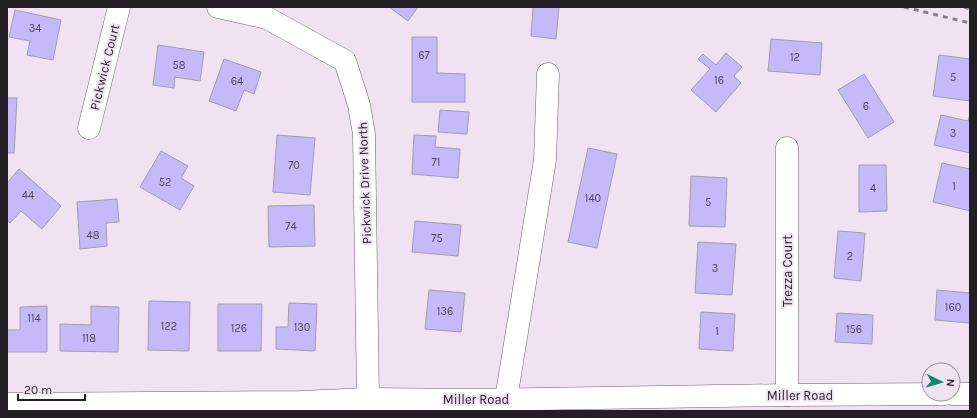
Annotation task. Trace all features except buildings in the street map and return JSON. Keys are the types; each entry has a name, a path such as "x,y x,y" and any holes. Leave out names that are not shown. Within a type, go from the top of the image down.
{"street":[{"name":"Pickwick Court","path":"89,128 119,7"},
{"name":"Pickwick Drive North","path":"218,7 266,18 345,61 359,104 364,134 368,399"},
{"path":"506,399 545,160 548,74"},
{"name":"Trezza Court","path":"787,148 788,395"},
{"name":"Miller Road","path":"17,406 301,402 368,399 480,405 506,399 921,394"}],"railway":[{"path":"904,7 970,23"},
{"path":"964,7 970,9"}]}
